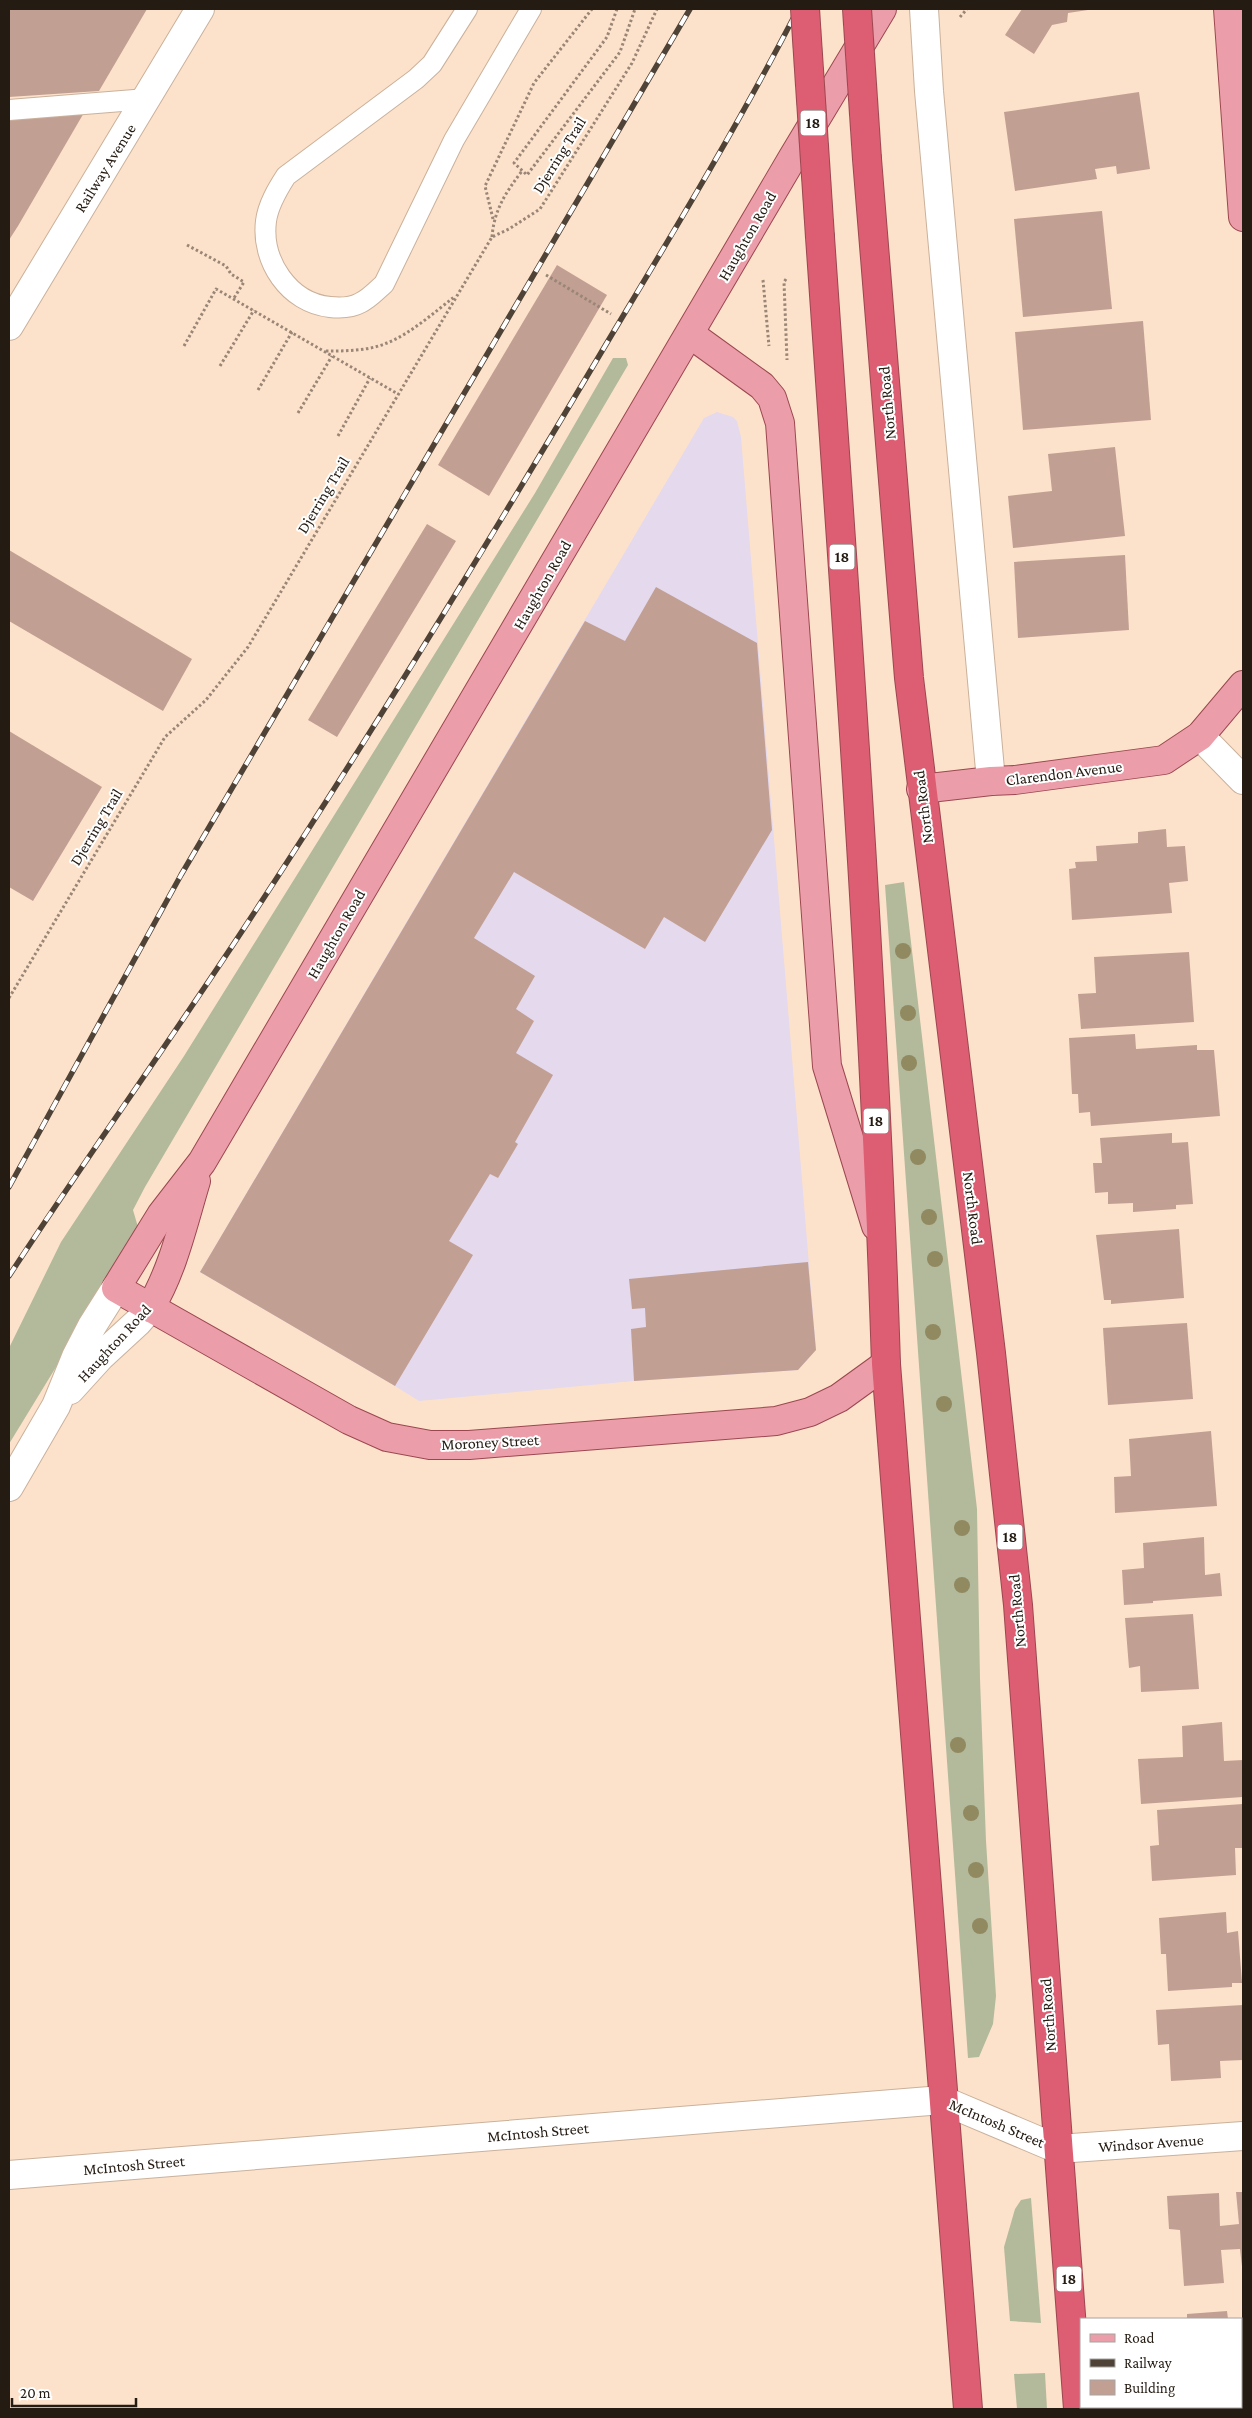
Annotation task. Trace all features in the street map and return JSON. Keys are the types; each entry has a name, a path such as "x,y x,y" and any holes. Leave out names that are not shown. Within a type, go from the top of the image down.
{"highway":[{"name":"18","path":"805,9 863,877 882,1244 886,1364 942,2100 968,2409"},
{"name":"North Road","path":"857,9 909,678 991,1353 1018,1605 1078,2409"}],"main road":[{"name":"Haughton Road","path":"116,1288 161,1215 202,1162 882,9"},
{"path":"1228,9 1243,217"},
{"path":"690,334 762,386 772,398 780,422 827,1066 882,1244"},
{"name":"Clarendon Avenue","path":"921,789 1015,780 1164,760 1200,736 1243,686"},
{"name":"Haughton Road","path":"150,1308 160,1292 171,1264 202,1162"},
{"name":"Moroney Street","path":"116,1288 349,1420 387,1437 430,1445 469,1445 776,1421 810,1412 840,1398 886,1364"}],"street":[{"name":"Railway Avenue","path":"9,326 200,9"},
{"path":"924,9 930,110 992,781"},
{"path":"1200,736 1243,780"},
{"name":"Haughton Road","path":"9,1487 56,1406 76,1357 92,1326 116,1288"},
{"name":"Haughton Road","path":"56,1406 100,1357 138,1322 150,1308"},
{"name":"McIntosh Street","path":"9,2175 942,2100 1058,2149"},
{"name":"Windsor Avenue","path":"1058,2149 1243,2136"}],"lane":[{"path":"467,9 432,64 399,92 286,176 274,194 266,221 266,241 272,263 279,277 306,300 320,306 341,308 359,304 372,296 384,284 454,140 531,9"},
{"path":"9,110 147,99"}],"path":[{"path":"492,237 493,219 485,186 534,84 592,9"},
{"path":"617,9 607,37 514,163 527,175 620,52 635,9"},
{"name":"Djerring Trail","path":"9,998 165,738 206,700 248,647 492,237 509,229 540,209 632,63 657,9"},
{"path":"493,219 502,198 522,171"},
{"path":"187,244 226,266 231,274 244,282 234,298"},
{"path":"546,274 611,314"},
{"path":"184,346 216,289 398,394"},
{"path":"325,351 354,350 387,343 428,317 457,295"},
{"path":"220,366 254,310"},
{"path":"258,390 292,332"},
{"path":"298,413 332,356"},
{"path":"338,436 370,378"}],"shaded area":[{"path":"717,412 733,417 737,421 741,437 816,1350 798,1370 634,1381 419,1401 200,1272 704,418"}],"green space":[{"path":"613,358 626,358 628,365 145,1187 133,1210 138,1227 133,1241 9,1444 9,1348 61,1242 184,1056 535,493"},
{"path":"904,882 977,1509 980,1679 986,1841 996,1996 993,2024 979,2057 968,2058 885,885"},
{"path":"1031,2198 1041,2323 1010,2321 1004,2247 1015,2209 1021,2200"},
{"path":"1045,2373 1047,2409 1017,2409 1014,2374"}],"building":[{"path":"9,9 147,9 99,91 9,97"},
{"path":"1022,9 1088,10 1068,13 1067,22 1052,25 1034,54 1005,35"},
{"path":"1139,92 1150,169 1117,174 1116,166 1095,169 1097,179 1015,191 1004,112"},
{"path":"85,111 18,226 9,240 9,117"},
{"path":"1102,211 1112,309 1023,317 1014,219"},
{"path":"557,265 607,295 489,496 438,465"},
{"path":"1143,321 1151,420 1023,430 1015,332"},
{"path":"1115,447 1125,536 1013,548 1008,496 1052,491 1048,454"},
{"path":"427,524 456,541 337,737 308,720"},
{"path":"9,550 192,659 163,711 9,621"},
{"path":"1125,555 1129,630 1018,638 1014,562"},
{"path":"656,587 757,643 772,830 705,942 664,917 645,949 514,872 474,938 535,976 516,1009 534,1021 516,1053 553,1075 515,1142 518,1144 498,1178 490,1174 449,1241 473,1255 395,1386 200,1272 585,621 625,641"},
{"path":"9,731 102,787 33,901 9,887"},
{"path":"1166,829 1167,847 1185,846 1188,881 1169,883 1172,913 1072,920 1069,869 1076,868 1075,862 1097,861 1096,846 1138,843 1138,832"},
{"path":"1189,952 1194,1022 1081,1029 1078,994 1096,993 1094,957"},
{"path":"1135,1034 1136,1049 1197,1045 1197,1050 1214,1050 1220,1116 1091,1126 1090,1112 1079,1113 1078,1094 1072,1094 1069,1038"},
{"path":"1172,1133 1172,1143 1188,1142 1193,1204 1176,1205 1176,1209 1133,1212 1133,1203 1108,1204 1108,1192 1095,1193 1093,1163 1102,1163 1100,1138"},
{"path":"1179,1229 1184,1298 1111,1304 1111,1300 1104,1300 1096,1235"},
{"path":"808,1262 816,1350 798,1370 634,1381 631,1329 646,1327 645,1308 632,1309 629,1279"},
{"path":"1187,1323 1193,1399 1108,1405 1103,1328"},
{"path":"1211,1431 1217,1506 1115,1513 1114,1477 1131,1476 1129,1439"},
{"path":"1204,1537 1205,1575 1220,1573 1222,1596 1124,1605 1122,1570 1144,1568 1143,1543"},
{"path":"1193,1614 1199,1689 1141,1692 1140,1666 1129,1668 1125,1618"},
{"path":"1222,1722 1224,1761 1243,1760 1243,1797 1141,1804 1138,1759 1183,1757 1182,1726"},
{"path":"1243,1804 1243,1848 1235,1848 1236,1875 1152,1881 1150,1846 1159,1845 1157,1810"},
{"path":"1226,1912 1227,1933 1238,1931 1242,1983 1232,1983 1232,1987 1168,1991 1166,1954 1161,1954 1159,1918"},
{"path":"1243,2005 1243,2060 1220,2061 1221,2078 1171,2081 1169,2044 1158,2045 1156,2010"},
{"path":"1236,2192 1243,2192 1243,2275 1240,2249 1221,2250 1224,2283 1184,2286 1180,2230 1169,2229 1167,2196 1219,2193 1220,2226 1239,2224"},
{"path":"1227,2311 1228,2318 1187,2318 1187,2314"},
{"path":"1243,2343 1242,2368 1242,2344"}],"railway":[{"path":"9,1187 181,875 690,9"},
{"path":"9,1276 222,961 389,702 682,217 730,135 798,9"}]}
